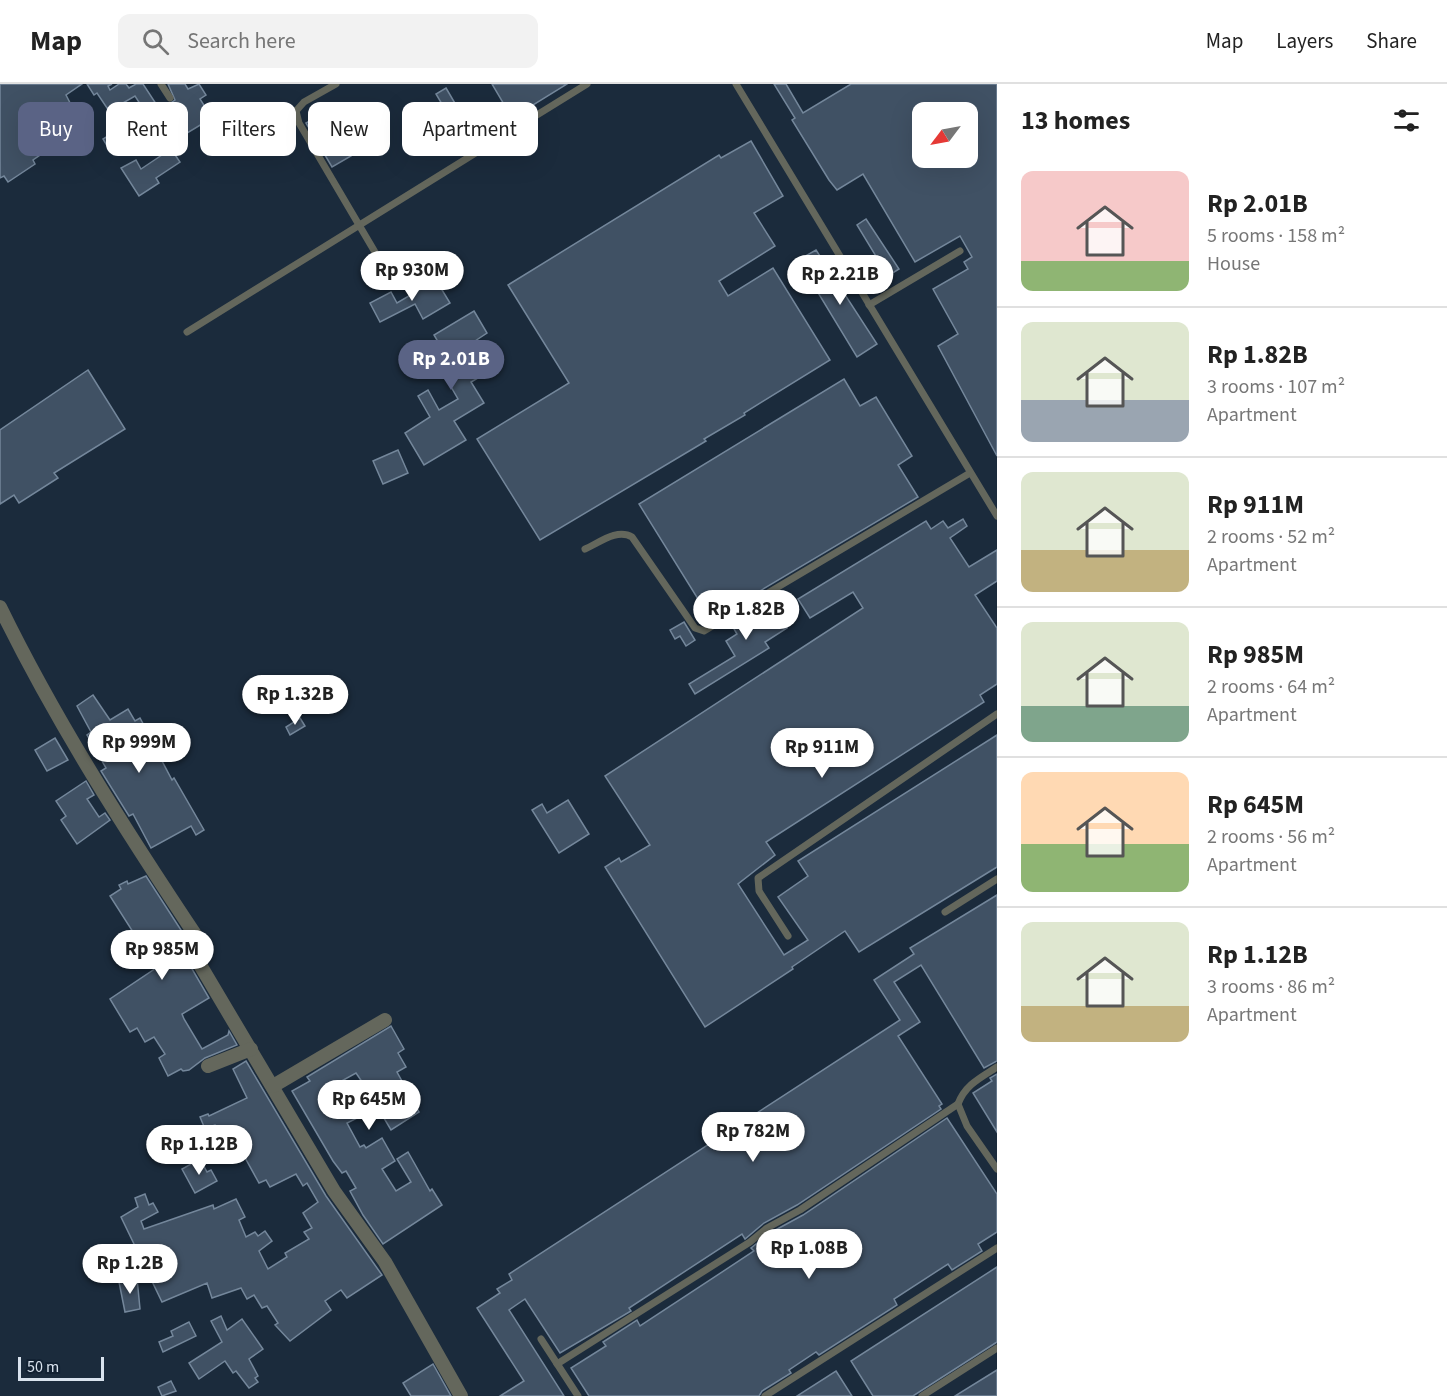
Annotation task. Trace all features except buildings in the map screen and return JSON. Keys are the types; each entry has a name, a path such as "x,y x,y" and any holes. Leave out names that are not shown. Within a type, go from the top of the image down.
{"street":[{"path":"0,607 29,667 128,831 200,942 196,958 334,1191 385,1262 461,1396"},
{"path":"273,1086 385,1020"},
{"path":"208,1066 251,1050"}],"lane":[{"path":"161,84 170,98"},
{"path":"336,84 304,102 296,111 299,123 392,281"},
{"path":"187,332 588,84"},
{"path":"736,84 997,516"},
{"path":"869,304 960,251"},
{"path":"585,549 617,534 625,533 632,537 695,628 704,632 970,473"},
{"path":"788,936 759,891 758,878 997,714"},
{"path":"945,912 997,879"},
{"path":"557,1364 750,1242 767,1228 800,1210 958,1104 972,1083 997,1067"},
{"path":"958,1104 967,1125 997,1169"},
{"path":"765,1396 997,1248"},
{"path":"541,1339 578,1396"},
{"path":"922,1396 997,1348"}]}
